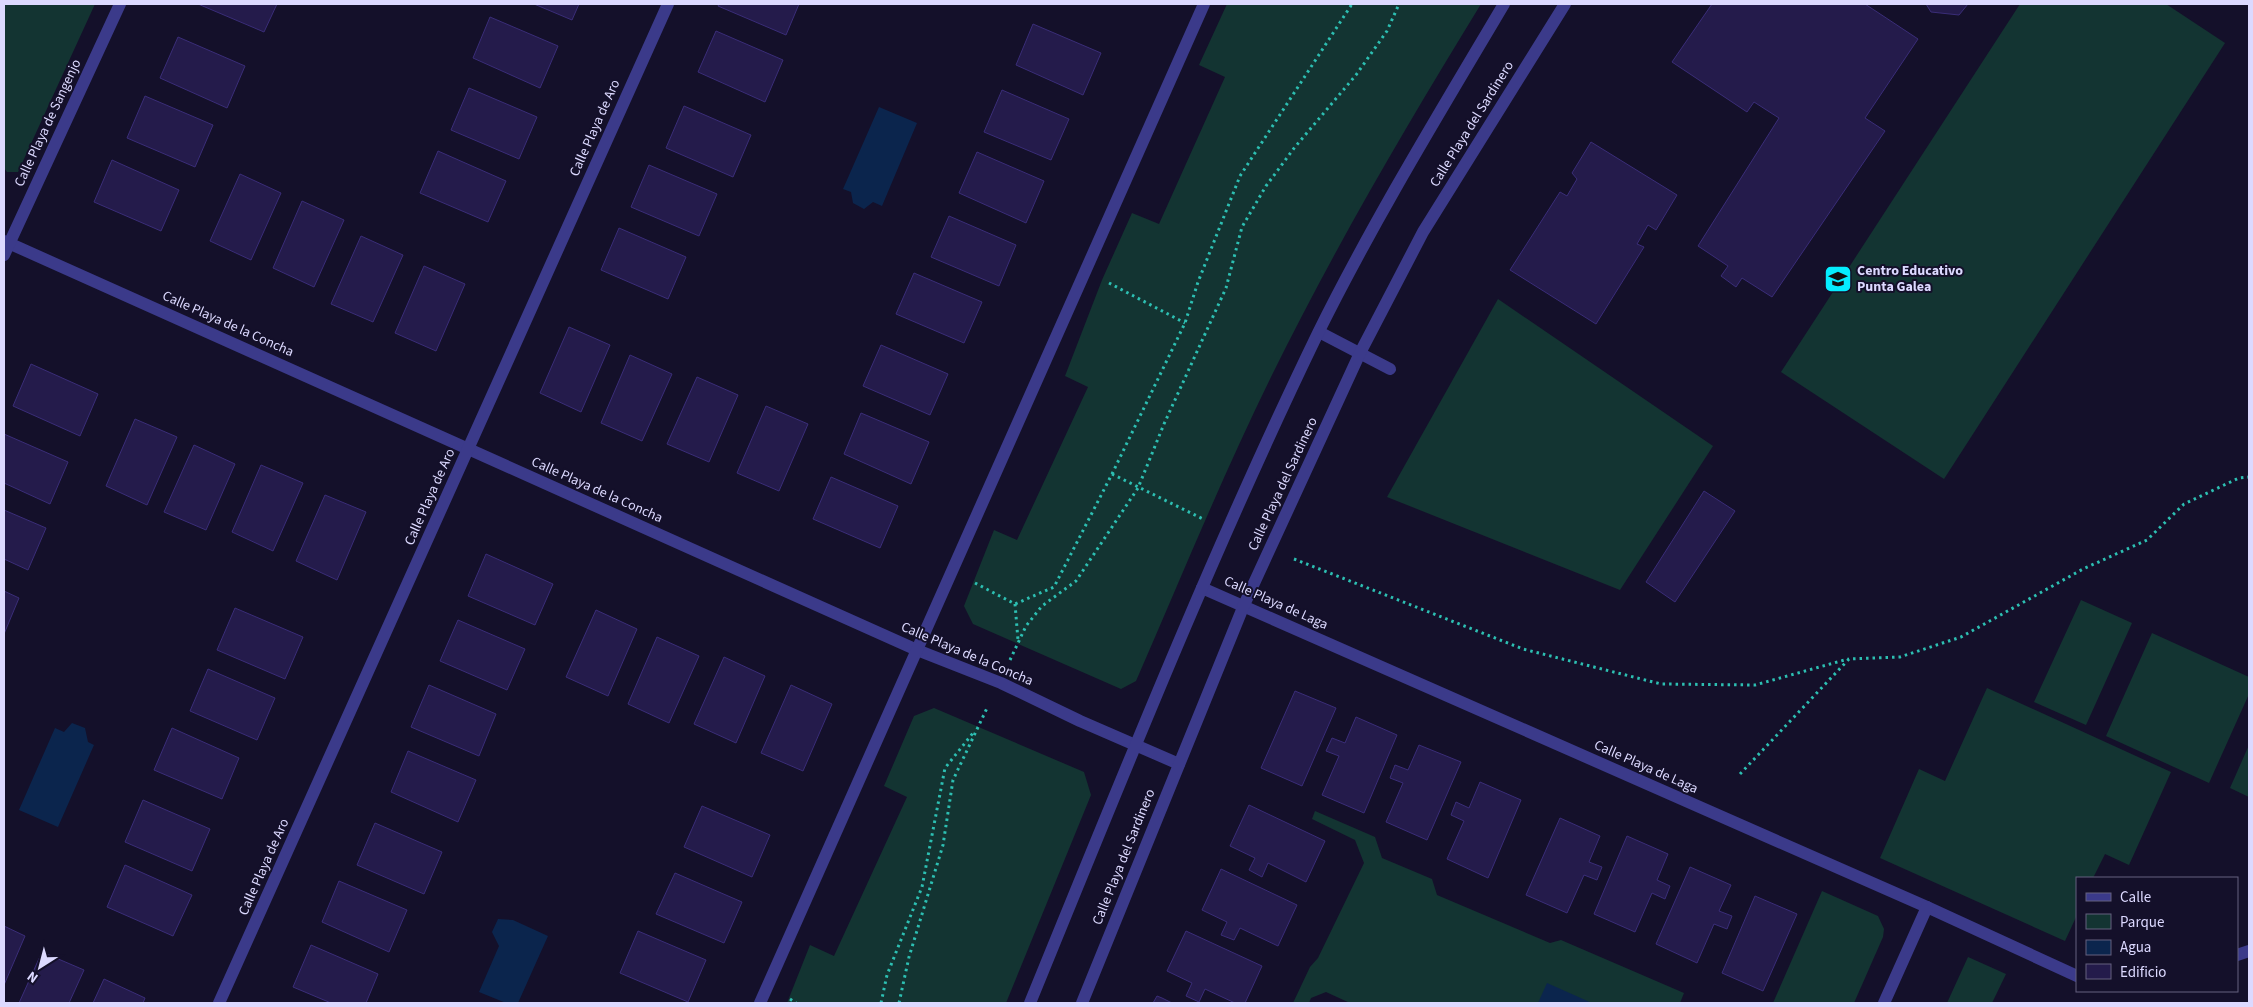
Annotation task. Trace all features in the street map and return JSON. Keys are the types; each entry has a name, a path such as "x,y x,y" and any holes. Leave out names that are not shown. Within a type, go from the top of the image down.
{"street":[{"name":"Calle Playa de Sangenjo","path":"5,246 120,4"},
{"name":"Calle Playa de Aro","path":"219,1003 668,4"},
{"path":"760,1003 1204,4"},
{"path":"1030,1003 1226,529 1319,332 1385,204 1504,4"},
{"name":"Calle Playa del Sardinero","path":"1082,1003 1244,605 1360,354 1423,232 1564,4"},
{"name":"Calle Playa de la Concha","path":"5,246 468,448 917,650 1000,683 1179,764"},
{"path":"1319,332 1390,369"},
{"name":"Calle Playa de Laga","path":"1202,588 1927,907 2076,976"},
{"path":"1884,1003 1927,907"}],"path":[{"path":"1015,604 1054,587 1112,474 1185,323 1198,282 1240,176 1352,4"},
{"path":"899,1003 909,957 943,845 953,780 1026,626 1042,606 1076,581 1138,488 1164,424 1226,288 1242,228 1266,186 1295,147 1356,75 1387,31 1399,4"},
{"path":"1102,280 1185,323"},
{"path":"1112,474 1206,520"},
{"path":"1291,558 1523,649 1661,684 1755,685 1849,659 1900,657 1961,637 2084,569 2147,540 2184,504 2239,478 2249,477"},
{"path":"974,582 1015,604"},
{"path":"1015,604 1018,642"},
{"path":"1740,774 1849,659"},
{"path":"881,1003 887,975 922,887 946,768 978,727"},
{"path":"789,999 796,1003"}],"green space":[{"path":"4,4 95,4 18,172 7,172 4,168"},
{"path":"1227,4 1481,4 1398,142 1345,235 1295,329 1235,452 1136,681 1121,689 973,624 964,606 994,530 1017,540 1088,387 1065,376 1102,280 1132,213 1159,224 1225,77 1199,65"},
{"path":"2020,4 2166,4 2225,43 1944,479 1781,372"},
{"path":"1498,299 1713,446 1620,590 1387,497"},
{"path":"2081,600 2132,623 2086,725 2034,702"},
{"path":"2152,633 2249,677 2249,694 2209,783 2106,736"},
{"path":"1987,688 2171,772 2129,865 2105,854 2094,877 2076,877 2076,917 2065,941 1880,858 1919,769 1945,781"},
{"path":"934,708 1084,772 1091,795 1006,1003 787,1003 810,945 834,956 907,797 884,786 914,716"},
{"path":"2249,745 2249,797 2230,788"},
{"path":"1315,811 1375,837 1382,858 1432,879 1437,895 1550,943 1561,940 1684,993 1680,1003 1350,1003 1326,992 1311,998 1309,1003 1293,1003 1310,967 1318,958 1364,863 1355,840 1312,819"},
{"path":"1822,891 1878,916 1884,929 1883,937 1854,1003 1773,1003"},
{"path":"1968,957 2006,974 1992,1003 1947,1003"}],"water":[{"path":"879,107 917,123 882,206 873,202 864,209 853,203 851,192 843,189"},
{"path":"72,723 85,728 88,742 94,745 58,827 19,810 55,728 64,732"},
{"path":"498,919 513,920 548,936 518,1003 506,1003 479,992 499,946 492,932"},
{"path":"1547,983 1592,1003 1538,1003"}],"building":[{"path":"198,4 277,4 264,32"},
{"path":"534,4 579,4 572,20"},
{"path":"719,4 799,4 786,35 718,6"},
{"path":"1712,4 1865,4 1918,39 1865,118 1885,131 1772,297 1742,278 1736,287 1721,276 1728,266 1698,246 1779,118 1754,102 1747,112 1672,62"},
{"path":"1926,4 1968,4 1959,15 1931,12"},
{"path":"490,17 558,46 540,88 473,58"},
{"path":"1033,24 1101,53 1083,95 1016,65"},
{"path":"716,31 783,60 765,102 698,72"},
{"path":"178,37 245,66 227,108 160,78"},
{"path":"469,88 537,117 519,159 451,130"},
{"path":"1002,90 1069,119 1051,160 984,132"},
{"path":"145,96 213,125 195,167 127,138"},
{"path":"684,106 751,135 733,177 666,148"},
{"path":"1591,142 1677,195 1656,230 1648,225 1637,244 1644,247 1596,324 1510,270 1560,192 1567,196 1577,179 1572,173"},
{"path":"438,151 506,181 488,222 420,193"},
{"path":"977,152 1044,181 1026,223 959,193"},
{"path":"112,160 179,190 161,231 94,202"},
{"path":"649,165 717,194 699,236 631,207"},
{"path":"240,174 281,193 251,260 210,241"},
{"path":"302,201 344,220 314,287 273,268"},
{"path":"949,216 1016,245 999,286 931,257"},
{"path":"619,228 686,257 668,299 601,270"},
{"path":"361,236 403,255 373,322 331,304"},
{"path":"424,266 465,284 436,351 395,333"},
{"path":"914,273 982,302 964,343 896,314"},
{"path":"569,327 610,345 581,412 540,393"},
{"path":"881,345 948,374 930,415 863,386"},
{"path":"630,355 672,374 642,441 601,423"},
{"path":"31,364 98,394 80,436 13,406"},
{"path":"697,377 738,395 709,462 667,444"},
{"path":"766,406 808,424 779,491 737,473"},
{"path":"861,413 929,442 911,484 844,454"},
{"path":"135,419 177,437 147,505 106,486"},
{"path":"4,434 68,462 50,504 4,483"},
{"path":"194,445 235,464 206,530 164,512"},
{"path":"261,465 303,483 273,551 232,532"},
{"path":"831,477 898,506 880,548 813,519"},
{"path":"1704,491 1735,511 1675,602 1646,582"},
{"path":"325,495 366,512 337,580 296,561"},
{"path":"4,510 46,528 28,570 4,559"},
{"path":"486,554 553,584 535,625 468,596"},
{"path":"4,591 19,598 4,634"},
{"path":"235,608 303,637 285,679 217,650"},
{"path":"596,610 637,629 608,696 566,677"},
{"path":"458,620 525,649 507,690 440,661"},
{"path":"657,637 699,656 669,723 628,704"},
{"path":"724,657 765,676 736,743 694,724"},
{"path":"208,669 275,698 257,740 190,711"},
{"path":"429,685 496,714 479,756 411,727"},
{"path":"791,685 832,704 803,771 761,753"},
{"path":"1295,691 1336,708 1302,786 1261,768"},
{"path":"1356,717 1397,735 1364,813 1322,795 1339,756 1326,751 1332,738 1345,743"},
{"path":"172,728 239,758 222,799 154,770"},
{"path":"1419,745 1461,762 1427,840 1386,822 1403,783 1390,778 1395,765 1408,770"},
{"path":"408,751 476,780 458,822 391,792"},
{"path":"1480,782 1521,800 1488,878 1447,859 1464,821 1451,815 1456,802 1469,808"},
{"path":"143,800 210,829 192,871 125,842"},
{"path":"1249,805 1325,841 1306,882 1268,863 1262,877 1249,870 1255,858 1230,846"},
{"path":"702,806 770,835 752,877 684,847"},
{"path":"1560,818 1600,836 1589,862 1602,867 1597,880 1584,875 1567,913 1526,895"},
{"path":"375,823 442,852 424,894 357,865"},
{"path":"1627,836 1668,854 1657,880 1670,886 1665,899 1652,893 1635,932 1594,914"},
{"path":"125,865 192,895 173,936 107,907"},
{"path":"1690,867 1731,885 1719,911 1732,916 1727,929 1714,924 1697,963 1656,944"},
{"path":"1221,869 1297,905 1278,946 1240,928 1234,940 1221,935 1227,922 1202,910"},
{"path":"675,873 742,902 724,943 656,914"},
{"path":"339,881 407,910 389,952 322,922"},
{"path":"1755,896 1797,914 1763,991 1722,973"},
{"path":"4,926 25,936 4,985"},
{"path":"638,931 706,960 688,1002 620,973"},
{"path":"1186,931 1262,966 1245,1003 1235,1003 1205,989 1199,1002 1186,996 1192,983 1167,971"},
{"path":"311,945 378,974 366,1003 331,1003 293,987"},
{"path":"42,952 84,970 69,1003 19,1003"},
{"path":"104,979 145,998 143,1003 93,1003"},
{"path":"1157,996 1162,998 1172,1003 1153,1003"}],"place":[{"name":"Centro Educativo Punta Galea","path":"1838,279"}]}
